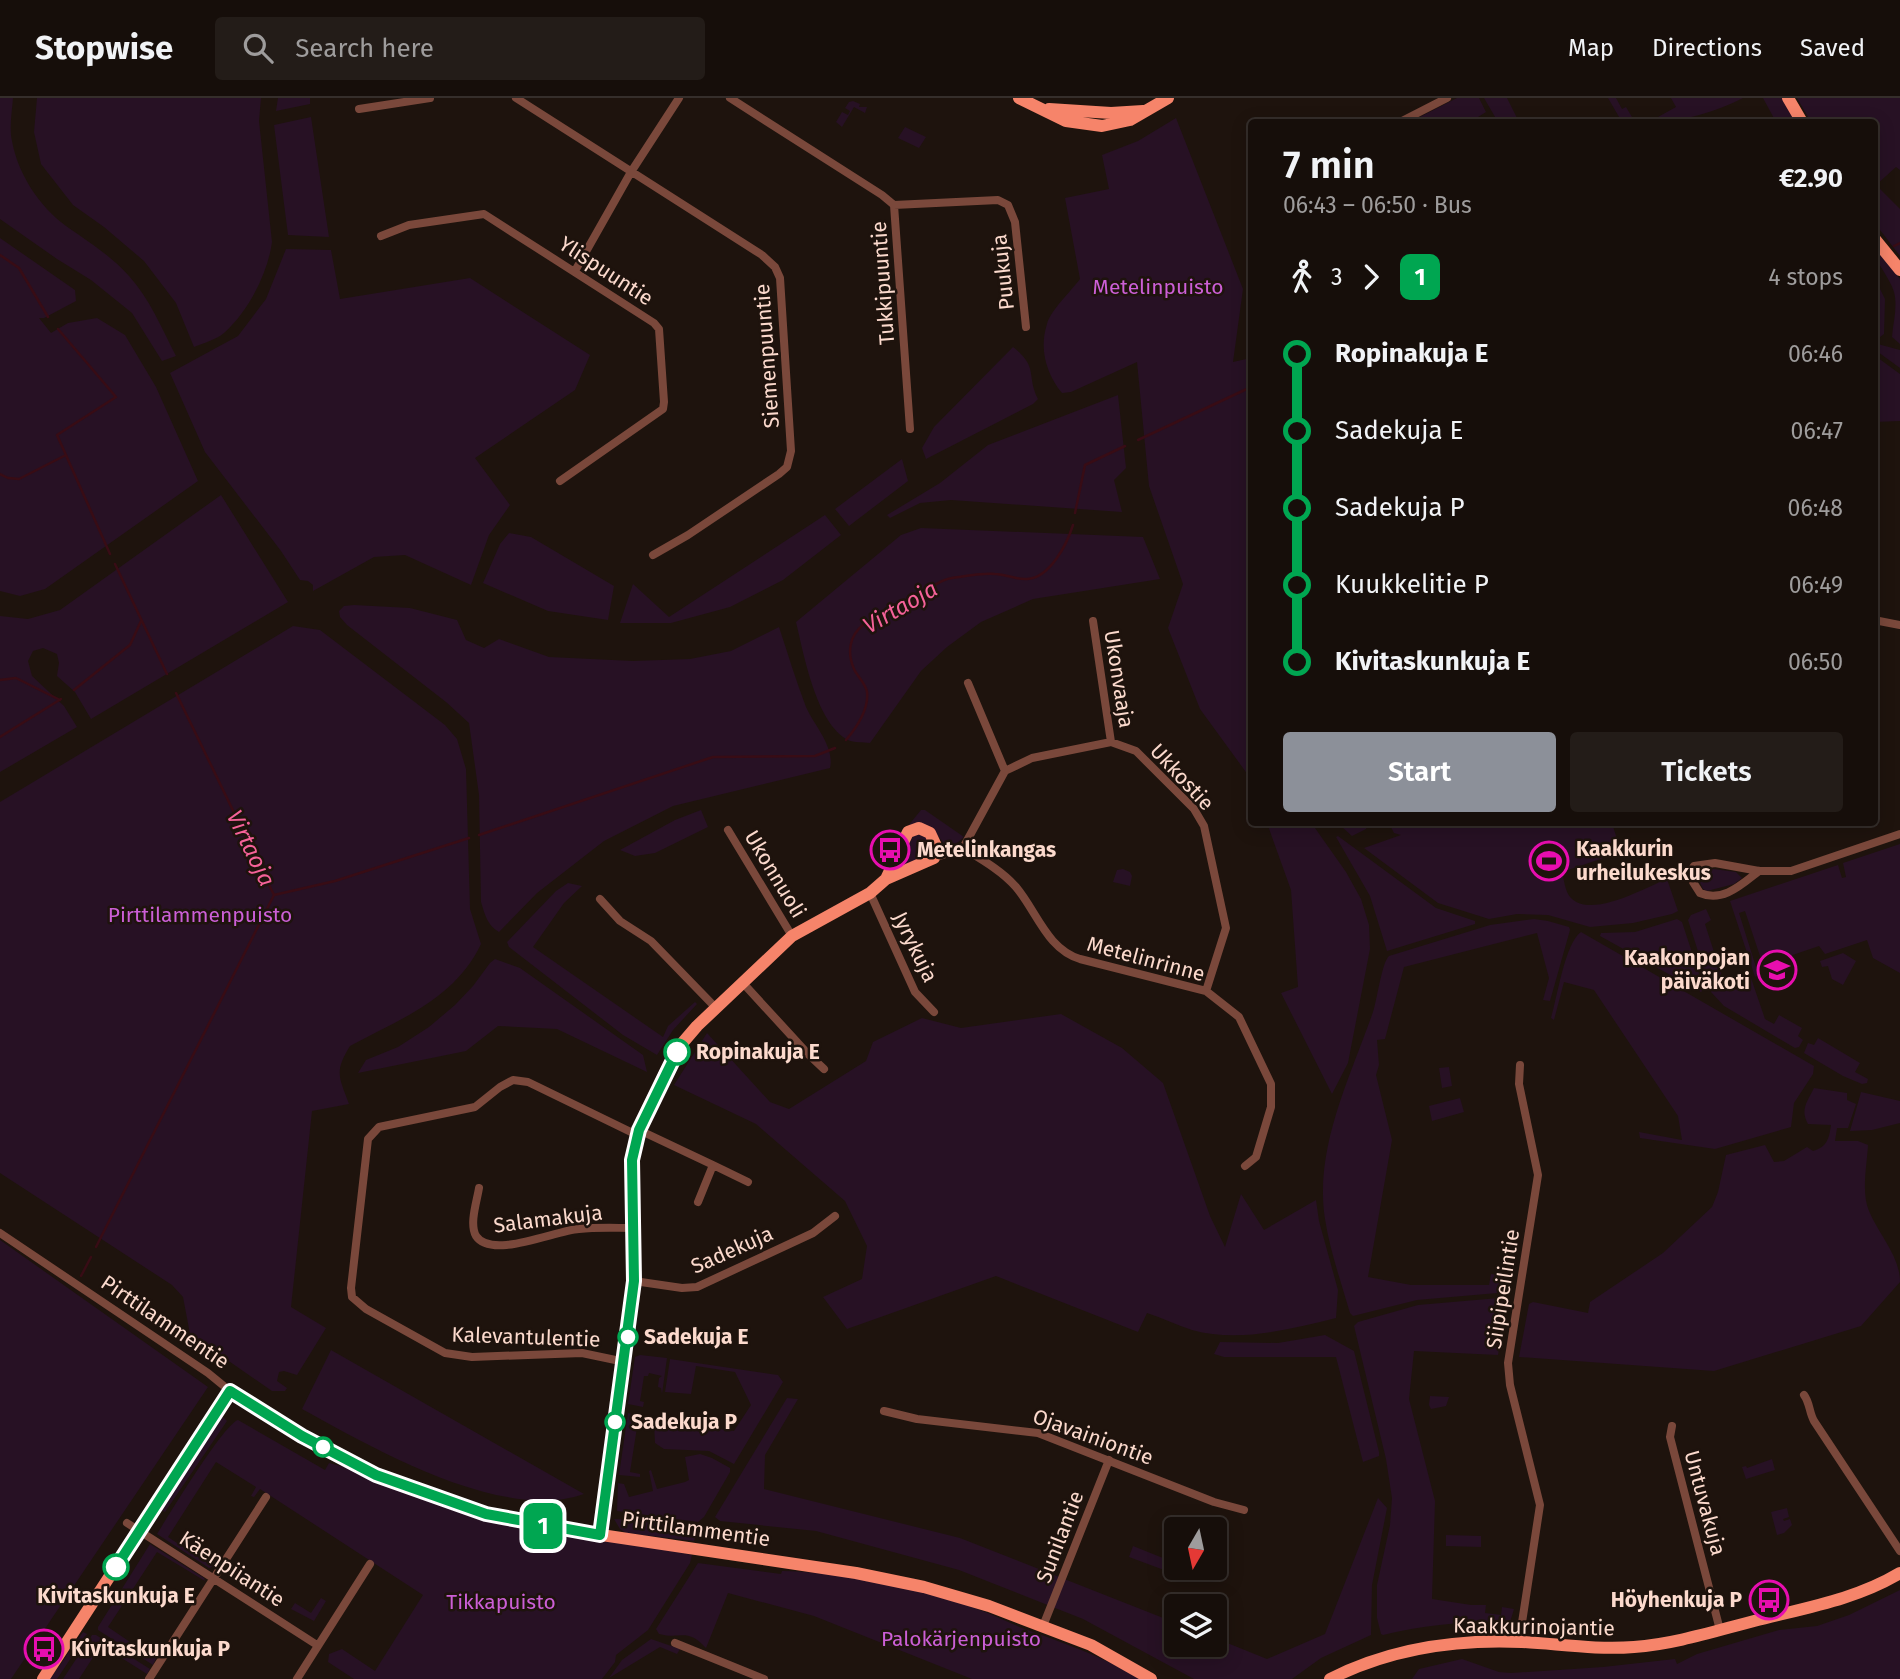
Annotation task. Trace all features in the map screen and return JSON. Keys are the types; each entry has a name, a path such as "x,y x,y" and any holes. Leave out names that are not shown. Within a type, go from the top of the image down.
{"street":[{"path":"359,109 430,98"},
{"name":"Siemenpuuntie","path":"516,98 762,256 778,272 781,285 790,457 783,470 688,535 653,555"},
{"path":"575,271 631,172 679,98"},
{"name":"Tukkipuuntie","path":"730,98 894,205 910,429"},
{"path":"1019,98 1066,121 1091,126 1122,123 1168,98"},
{"path":"1406,119 1447,98"},
{"path":"1788,98 1800,119"},
{"name":"Puukuja","path":"894,205 998,200 1009,205 1015,222 1026,327"},
{"name":"Ylispuuntie","path":"381,236 409,225 484,214 575,271 659,329 664,402 660,413 561,481"},
{"path":"1878,243 1900,270"},
{"name":"Ukonvaaja","path":"1093,621 1111,742"},
{"path":"1878,621 1900,625"},
{"path":"968,683 1005,771"},
{"path":"600,1535 634,1281 630,1175 638,1132 679,1048 715,1007 792,936 870,893 886,879 963,848 1005,771 1032,758 1111,742"},
{"name":"Ukkostie","path":"1111,742 1136,751 1194,809 1204,826 1226,928 1206,991"},
{"path":"886,879 906,835 915,828 925,830 933,837 937,852 934,858"},
{"name":"Ukonnuoli","path":"728,830 792,936"},
{"path":"1759,871 1734,890 1716,897 1700,893 1690,872 1694,866 1703,863 1759,871 1791,871 1900,834"},
{"name":"Metelinrinne","path":"963,848 1011,882 1054,944 1069,955 1206,991 1239,1017 1271,1083 1271,1107 1256,1157 1245,1166"},
{"name":"Jyrykuja","path":"870,893 915,992 934,1012"},
{"path":"600,899 620,921 651,941 715,1007"},
{"path":"742,982 807,1055 824,1069"},
{"name":"Siipipeilintie","path":"1519,1642 1540,1505 1510,1385 1508,1363 1538,1175 1519,1084 1520,1065"},
{"name":"Kalevantulentie","path":"625,1362 582,1353 472,1357 445,1353 366,1309 352,1297 351,1288 368,1139 379,1127 475,1107 513,1080 528,1082 638,1132"},
{"path":"638,1132 748,1182"},
{"path":"698,1202 705,1179 713,1165"},
{"name":"Salamakuja","path":"479,1188 473,1228 477,1237 485,1244 503,1246 578,1229 633,1228"},
{"name":"Sadekuja","path":"634,1281 682,1288 697,1287 813,1233 835,1216"},
{"name":"Pirttilammentie","path":"0,1233 208,1373 230,1391 302,1436 376,1475 486,1514 600,1535 829,1569 924,1587 989,1606 1091,1645 1151,1679"},
{"path":"43,1679 230,1391"},
{"path":"1804,1395 1809,1402 1809,1412 1814,1421 1900,1551"},
{"name":"Ojavainiontie","path":"884,1410 918,1419 1025,1429 1214,1502 1244,1510"},
{"name":"Untuvakuja","path":"1672,1426 1670,1437 1720,1630"},
{"name":"Sunilantie","path":"1043,1626 1109,1460"},
{"path":"149,1679 266,1497"},
{"name":"Käenpiiantie","path":"127,1522 317,1645"},
{"path":"297,1679 370,1564"},
{"name":"Kaakkurinojantie","path":"1330,1679 1356,1666 1384,1657 1442,1644 1519,1642 1595,1648 1671,1642 1849,1597 1900,1573"},
{"path":"675,1643 764,1679"}],"green space":[{"path":"0,98 13,98 12,141 19,165 31,188 56,218 107,255 129,276 149,304 176,356 162,361 132,313 91,280 0,219"},
{"path":"37,98 261,98 259,121 272,242 256,291 224,333 194,347 176,303 144,261 73,205 41,164 34,132"},
{"path":"278,98 310,98 310,104 276,111"},
{"path":"1457,98 1479,98 1486,112 1475,119 1416,119"},
{"path":"1484,98 1507,98 1518,119 1496,119"},
{"path":"1608,98 1616,98 1622,109 1626,107 1633,119 1620,119"},
{"path":"1671,98 1743,98 1697,116 1654,119 1676,107"},
{"path":"1763,98 1786,98 1796,119 1774,119"},
{"path":"1797,98 1900,98 1900,170 1896,167 1878,183 1878,119 1809,119"},
{"path":"853,101 860,104 859,107 867,107 865,113 854,107 842,127 836,122 842,112 848,115 850,111 845,108"},
{"path":"311,117 329,237 288,235 274,125"},
{"name":"Metelinpuisto","path":"1176,118 1243,289 1233,362 1248,359 1248,775 1200,709 1168,628 1183,584 1149,486 1137,362 1071,392 1062,393 1048,369 1044,352 1049,319 1080,279 1065,198 1109,189 1102,155 1138,141"},
{"path":"905,127 926,137 919,148 898,138"},
{"path":"1878,187 1900,209 1900,256 1878,227"},
{"path":"0,238 75,290 76,301 39,318 51,333 68,323 97,318 125,335 156,387 198,481 45,589 20,596 0,591"},
{"path":"286,249 331,250 340,299 470,278 590,355 575,390 475,458 510,505 489,535 471,585 405,555 374,557 313,591 313,585 300,580 205,452 170,373 238,336 266,299"},
{"path":"1878,251 1900,279 1900,344 1892,337 1895,298 1889,280 1878,261"},
{"path":"1878,285 1885,299 1884,334 1880,337"},
{"path":"1878,344 1900,350 1900,368 1878,352"},
{"path":"1013,347 1029,366 1038,399 926,459 922,448 934,427"},
{"path":"1878,358 1900,374 1900,421 1878,422"},
{"path":"1118,395 1126,468 1114,480 1122,512 951,500 920,503 890,518 887,515 940,483 988,445"},
{"path":"902,459 908,481 849,526 835,509"},
{"path":"221,495 288,602 91,719 75,692 57,676 57,654 43,648 33,651 28,661 32,676 64,706 77,727 0,772 0,616 28,619 60,610"},
{"path":"825,515 841,535 783,580 730,607 671,623 620,623 633,584 669,617"},
{"path":"921,528 1143,537 1160,579 1033,599 981,622 947,647 921,671 870,743 850,741 837,731 820,704 796,622 901,535"},
{"path":"509,533 531,537 614,586 608,620 548,611 483,583 500,544"},
{"path":"344,606 410,608 457,620 466,640 484,648 499,639 549,657 633,661 690,659 731,651 779,627 806,707 827,744 830,768 673,806 604,841 537,893 499,932 489,923 481,902 479,795 469,723 347,625 340,617 339,611"},
{"name":"Pirttilammenpuisto","path":"293,626 320,630 445,725 457,739 466,769 470,909 481,944 457,979 441,993 407,1016 350,1046 340,1069 349,1104 312,1111 291,1307 326,1328 297,1375 279,1372 277,1381 287,1388 285,1391 272,1391 190,1334 183,1297 172,1285 0,1173 0,802"},
{"path":"701,810 708,827 655,853 635,856 620,850 675,820"},
{"path":"921,810 925,810 964,837 956,844 946,846 934,831 919,823 908,826"},
{"path":"1268,826 1367,826 1352,836 1342,827 1315,828 1346,872 1361,899 1369,925 1370,949 1348,1063 1332,1094 1281,993 1298,987 1291,890"},
{"path":"1390,826 1613,826 1621,852 1562,872 1571,898 1580,904 1605,903 1667,879 1678,911 1633,923 1590,927 1548,915 1517,914 1489,919 1438,903 1364,848 1401,835 1394,833"},
{"path":"913,836 925,836 929,849 917,860 898,867"},
{"path":"1336,837 1436,908 1475,921 1475,924 1387,951 1370,896"},
{"path":"1900,844 1900,973 1873,958 1867,940 1825,954 1819,946 1763,965 1745,911 1739,913 1756,967 1763,966 1766,972 1755,977 1730,901 1838,865 1842,878 1846,877 1843,863"},
{"path":"1123,869 1132,876 1130,886 1113,882 1117,870"},
{"path":"1701,869 1736,872 1742,878 1734,884 1707,891 1703,889 1698,878"},
{"path":"568,883 582,886 564,903 533,947 663,1037 668,1026 695,1002 697,1004 673,1030 657,1055 623,1035 509,947 507,942 556,891"},
{"path":"1706,909 1711,920 1705,924 1724,983 1732,981 1733,985 1751,978 1765,1019 1774,1024 1779,1015 1802,1028 1798,1036 1803,1040 1799,1047 1795,1048 1724,1006 1711,992 1688,920 1691,915"},
{"path":"1534,919 1569,927 1570,930 1550,1001 1543,1000 1549,978 1537,933 1404,967 1385,1039 1377,1040 1379,1065 1376,1075 1392,1140 1368,1277 1411,1285 1489,1285 1491,1274 1498,1275 1499,1271 1513,1273 1509,1292 1417,1300 1353,1316 1327,1231 1323,1192 1325,1166 1336,1114 1373,1012 1386,960 1389,956 1490,925"},
{"path":"1677,919 1682,922 1704,989 1701,992 1600,936 1601,933 1635,932"},
{"path":"1581,932 1814,1066 1813,1074 1794,1103 1791,1127 1715,1149 1640,1138 1639,1132 1682,1140 1678,1116 1594,990 1564,982 1554,1020 1551,1018 1570,947"},
{"path":"1843,953 1856,961 1843,985 1832,979 1828,966 1822,967 1820,961"},
{"path":"495,959 520,968 643,1055 647,1072 557,1029 498,1026 466,1051 358,1073 366,1060 398,1047 429,1027 455,1005"},
{"path":"1061,1014 1122,1048 1163,1083 1210,1216 1225,1247 1241,1194 1264,1230 1316,1200 1338,1290 1336,1318 1265,1333 1228,1335 1192,1330 1147,1313 1138,1332 996,1276 847,1329 823,1297 862,1279 867,1246 845,1201 756,1124 674,1085 707,1033 770,1102 789,1109 866,1061 873,1042 922,1018 961,1028"},
{"path":"1818,1038 1860,1063 1855,1072 1868,1079 1867,1083 1862,1084 1843,1076 1804,1053 1808,1043 1814,1045"},
{"path":"1449,1067 1452,1086 1442,1088 1439,1068"},
{"path":"1814,1088 1847,1093 1847,1100 1856,1104 1848,1128 1837,1128 1835,1141 1858,1141 1868,1145 1865,1187 1867,1204 1893,1254 1899,1272 1900,1282 1861,1326 1714,1371 1519,1357 1529,1304 1533,1302 1588,1313 1590,1302 1663,1253 1712,1207 1726,1155 1765,1145 1774,1162 1784,1161 1807,1147 1813,1151 1824,1145 1831,1125 1808,1124 1805,1114 1805,1106"},
{"path":"1861,1092 1900,1101 1900,1123 1872,1130 1850,1131"},
{"path":"1460,1098 1464,1112 1432,1121 1429,1106"},
{"path":"0,1240 208,1387 11,1679 0,1679"},
{"path":"1499,1298 1507,1302 1498,1355 1414,1351 1409,1399 1435,1501 1432,1599 1486,1605 1485,1613 1501,1615 1502,1607 1514,1609 1510,1622 1446,1624 1383,1635 1377,1618 1377,1585 1390,1525 1392,1498 1386,1459 1354,1326 1358,1322 1418,1305"},
{"path":"1325,1335 1354,1351 1379,1452 1379,1456 1363,1462 1336,1357 1224,1357 1214,1354 1220,1342 1278,1343"},
{"path":"331,1350 584,1494 551,1500 515,1498 477,1490 401,1461 302,1409"},
{"path":"640,1355 667,1358 662,1394 661,1388 658,1387 659,1378 662,1376 649,1373 644,1376 640,1401 644,1402 643,1407 628,1404 635,1357"},
{"path":"670,1359 778,1375 783,1382 734,1464 709,1451 664,1449 655,1443 654,1424 638,1421 630,1472 640,1474 640,1477 619,1475 628,1413 632,1416 734,1431 751,1405 735,1372 696,1366 691,1394 665,1392"},
{"path":"1430,1396 1449,1397 1446,1406 1431,1409"},
{"path":"787,1398 798,1399 765,1455 764,1489 960,1538 1164,1618 1164,1657 1227,1657 1227,1643 1267,1659 1325,1634 1378,1498 1387,1508 1372,1585 1371,1635 1321,1658 1292,1679 1194,1679 1083,1619 959,1570 816,1531 720,1521 715,1517"},
{"path":"223,1417 227,1421 165,1512 160,1509"},
{"name":"Tikkapuisto","path":"238,1420 325,1470 329,1463 438,1504 692,1555 690,1563 648,1630 616,1655 615,1662 602,1679 354,1679 328,1662 329,1654 342,1649 375,1671 423,1595 260,1489 254,1497 251,1496 256,1487 216,1462 168,1537 212,1566 219,1556 221,1559 217,1565 209,1568 157,1534 209,1453"},
{"path":"700,1454 730,1468 730,1472 704,1517 698,1522 617,1511 618,1483 624,1484 629,1497 653,1491 651,1470 657,1489 685,1482 689,1480 685,1457"},
{"path":"1772,1459 1775,1470 1746,1479 1742,1467 1747,1468"},
{"path":"1787,1508 1789,1517 1783,1519 1790,1519 1792,1525 1784,1533 1777,1535 1771,1512"},
{"path":"614,1519 646,1520 692,1527 697,1532 694,1541 626,1533"},
{"path":"1446,1535 1481,1536 1481,1547 1446,1546"},
{"path":"150,1544 205,1581 157,1552 108,1627 152,1657 158,1648 160,1650 153,1665 98,1630"},
{"path":"1133,1546 1164,1558 1164,1570 1129,1557"},
{"name":"Palokärjenpuisto","path":"698,1563 781,1574 782,1571 830,1574 932,1594 983,1611 1112,1663 1140,1679 972,1679 814,1616 728,1593 706,1648 688,1636 659,1634 656,1629"},
{"path":"1900,1590 1900,1679 1412,1679 1419,1669 1462,1659 1499,1672 1511,1673 1675,1659 1677,1664 1697,1654 1779,1630 1817,1626 1849,1615"},
{"path":"321,1598 326,1601 314,1621 291,1609 295,1603 311,1613"},
{"path":"83,1632 87,1634 57,1679 50,1679"},
{"path":"92,1635 150,1669 147,1674 101,1645 79,1679 63,1679"},
{"path":"651,1639 680,1649 677,1654 660,1647 609,1678 622,1660"}],"waterway":[{"name":"Virtaoja","path":"1894,246 1900,243"},
{"path":"0,255 19,268 48,317"},
{"path":"58,329 116,397 57,435 110,554"},
{"name":"Virtaoja","path":"1138,440 1248,388"},
{"name":"Virtaoja","path":"1075,513 1085,465 1125,446"},
{"path":"0,474 19,479 64,456"},
{"name":"Virtaoja","path":"846,740 861,718 867,699 866,689 850,657 852,640 858,629 871,621 898,612 945,580 985,574 1023,579 1035,577 1043,573 1056,559 1073,525"},
{"name":"Virtaoja","path":"115,564 167,674"},
{"path":"74,690 130,645 141,621"},
{"path":"0,680 16,678 60,700"},
{"name":"Virtaoja","path":"176,693 274,895 335,881 469,838"},
{"path":"0,737 61,699"},
{"name":"Virtaoja","path":"479,835 713,757 815,756 835,748"},
{"path":"96,1247 274,895"},
{"path":"81,1276 91,1257"}],"bus line":[{"name":"1","path":"116,1567 230,1391 302,1436 376,1475 486,1514 600,1535 634,1281 630,1175 634,1146 654,1094 677,1052"}],"place":[{"name":"Metelinkangas","path":"890,850"},
{"name":"Kaakkurin urheilukeskus","path":"1549,861"},
{"name":"Kaakonpojan päiväkoti","path":"1777,970"},
{"name":"Ropinakuja E","path":"677,1052"},
{"name":"Sadekuja E","path":"628,1337"},
{"name":"Sadekuja P","path":"615,1422"},
{"name":"Kivitaskunkuja E","path":"116,1567"},
{"name":"Höyhenkuja P","path":"1769,1600"},
{"name":"Kivitaskunkuja P","path":"44,1649"}]}
